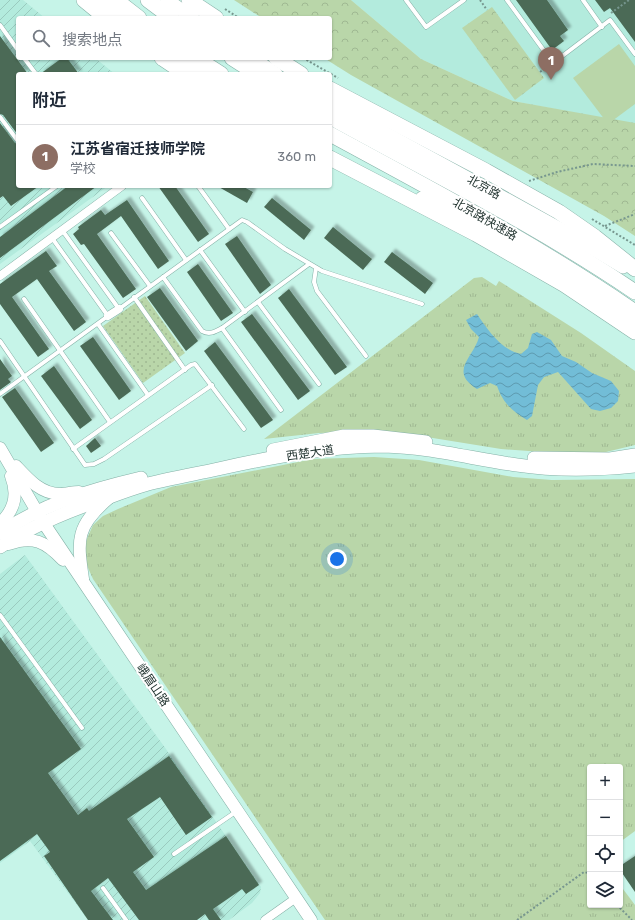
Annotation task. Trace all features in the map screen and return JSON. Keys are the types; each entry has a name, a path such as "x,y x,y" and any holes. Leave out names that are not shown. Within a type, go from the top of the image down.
{"highway":[{"path":"84,0 104,16"},
{"path":"116,0 136,16"},
{"path":"148,0 169,16"},
{"path":"189,0 213,16"},
{"path":"165,60 183,72"},
{"path":"199,60 218,72"},
{"path":"235,60 254,72"},
{"path":"279,60 298,72"},
{"path":"332,90 486,171 559,212 635,268"},
{"name":"北京路快速路","path":"332,117 512,216 596,266 635,292"},
{"name":"北京路快速路","path":"332,135 555,260 635,312"},
{"path":"332,159 476,234 565,285 635,332"}],"main road":[{"path":"102,0 121,16"},
{"path":"167,0 190,16"},
{"path":"179,60 197,72"},
{"path":"255,60 273,72"},
{"name":"北京路","path":"332,104 554,226 610,258 635,275"},
{"path":"332,152 497,235 635,321"},
{"path":"610,316 635,337"},
{"name":"西楚大道","path":"0,547 27,530 40,517 94,490 148,476 326,438 344,436 373,436 400,438 438,443 506,456 541,459 610,459 635,456"},
{"name":"西楚大道","path":"0,533 20,520 40,517 147,484 251,462 327,449 384,446 446,452 519,466 565,469 635,466"}],"street":[{"path":"0,276 119,188"},
{"path":"108,316 119,308"},
{"path":"2,451 33,484 50,493 61,494 94,490"},
{"path":"0,523 12,508 15,494 15,486 2,451"},
{"name":"峨眉山路","path":"2,451 40,517 311,920"},
{"path":"84,582 79,551 79,538 88,519 98,507 111,496"},
{"path":"0,547 17,541 37,540 55,551 84,582"},
{"path":"265,920 296,898"}],"lane":[{"path":"406,0 426,27 464,0"},
{"path":"507,0 552,63 610,20 635,54"},
{"path":"583,0 602,27"},
{"path":"0,25 16,47"},
{"path":"26,60 34,72"},
{"path":"0,117 16,139"},
{"path":"0,227 53,188"},
{"path":"199,188 229,229"},
{"path":"142,198 186,260"},
{"path":"62,230 119,308 242,220 316,268 422,304"},
{"path":"111,233 150,286"},
{"path":"0,394 108,316 52,238"},
{"path":"200,250 245,312"},
{"path":"163,277 202,331 206,334 222,328 309,264"},
{"path":"316,268 314,282 317,291 366,356"},
{"path":"24,298 110,422"},
{"path":"134,298 185,370"},
{"path":"258,302 319,384"},
{"path":"98,324 148,395"},
{"path":"222,328 281,410"},
{"path":"0,341 85,465 100,461 212,384"},
{"path":"73,448 195,364 212,384 244,429"},
{"path":"0,615 82,728"},
{"path":"174,854 237,810"},
{"path":"103,888 126,920"}],"path":[{"path":"480,0 487,10"},
{"path":"599,22 629,0"},
{"path":"540,72 552,63"},
{"path":"528,181 557,172 593,164 635,166"},
{"path":"604,226 635,214"},
{"path":"517,920 584,872 587,873"},
{"path":"620,908 632,920"}],"shaded area":[{"path":"0,0 23,0 43,16 16,16 16,60 98,60 112,72 16,72 16,188 105,188 0,264"},
{"path":"351,0 635,0 635,124 513,101 421,59"},
{"path":"25,555 166,749 261,887 260,893 252,903 229,920 88,920 30,841 0,863 0,574"}],"green space":[{"path":"234,0 351,0 421,59 513,101 635,123 635,236 604,216 351,75 327,60 332,60 332,16 259,16"},
{"path":"492,7 544,78 515,100 462,28"},
{"path":"619,44 635,66 635,104 608,124 573,78"},
{"path":"482,277 496,286 499,281 581,333 635,371 635,445 606,452 584,455 501,449 384,431 319,433 264,439 474,278"},
{"path":"145,296 185,353 143,383 103,326"},
{"path":"374,457 419,460 513,477 552,480 635,479 635,831 623,840 623,764 587,764 587,908 623,908 623,889 635,905 635,920 325,920 93,579 84,559 86,541 93,525 103,516 118,509 171,487 313,459"}],"water":[{"path":"477,314 501,344 514,352 521,354 528,348 532,334 537,332 551,340 562,356 576,362 592,373 611,381 619,391 618,401 611,408 600,411 591,409 558,372 544,377 538,385 532,416 527,420 505,402 497,386 490,383 477,389 464,376 465,364 479,337 471,329 466,320"}],"building":[{"path":"516,0 547,0 568,30 560,36 564,41 552,50"},
{"path":"595,0 635,0 635,42 610,8 604,12"},
{"path":"0,36 16,58 16,60 18,60 27,72 16,72 16,132 3,115 0,114"},
{"path":"59,60 68,60 78,72 43,72"},
{"path":"0,123 16,143 16,188 36,188 11,206 3,196 0,198"},
{"path":"65,188 94,188 0,258 0,237"},
{"path":"159,188 176,188 209,234 198,242"},
{"path":"221,188 246,188 253,192 247,203"},
{"path":"272,198 311,230 304,240 264,207"},
{"path":"127,200 169,261 158,269 121,216 97,234 136,289 123,298 84,244 81,245 73,234 79,229 78,227 101,210 105,215"},
{"path":"333,227 372,259 363,270 324,238"},
{"path":"237,236 271,285 260,294 225,244"},
{"path":"46,251 57,266 49,271 86,322 74,331 37,279 12,297 49,349 38,357 0,304 0,284"},
{"path":"392,252 433,283 425,294 384,262"},
{"path":"198,264 233,313 221,321 187,272"},
{"path":"160,288 198,341 186,351 147,297"},
{"path":"289,289 347,367 335,375 278,298"},
{"path":"252,314 310,391 298,400 241,322"},
{"path":"93,337 131,391 119,400 80,346"},
{"path":"215,342 273,420 261,428 204,351"},
{"path":"0,359 12,376 8,379 11,382 0,390"},
{"path":"54,366 92,420 80,429 41,376"},
{"path":"15,388 54,443 41,452 2,397"},
{"path":"95,438 101,446 91,453 86,446"},
{"path":"0,637 81,749 48,773 78,815 87,808 89,811 169,756 212,817 186,835 160,797 127,819 154,857 133,872 146,890 226,836 259,885 246,894 242,889 213,909 221,920 209,920 205,914 197,920 139,920 108,878 91,891 113,920 88,920 44,856 50,852 37,834 0,861"},
{"path":"635,856 635,892 623,874 623,864"}],"place":[{"name":"江苏省宿迁技师学院","path":"551,80"}]}
